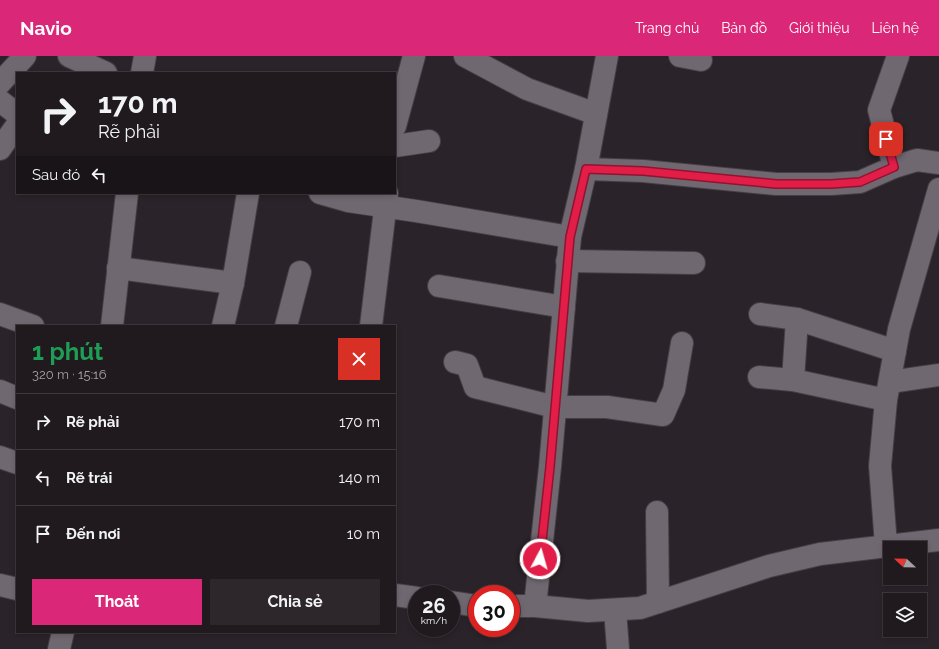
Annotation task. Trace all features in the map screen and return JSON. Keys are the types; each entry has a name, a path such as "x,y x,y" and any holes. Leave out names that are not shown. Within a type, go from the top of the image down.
{"street":[{"path":"0,83 25,56"},
{"path":"142,72 145,56"},
{"path":"396,122 414,56"},
{"path":"466,56 527,88 596,114"},
{"path":"535,606 555,408 570,237 586,169 607,56"},
{"path":"894,167 879,110 898,56"},
{"path":"77,64 103,72"},
{"path":"0,101 16,113"},
{"path":"0,149 16,126"},
{"path":"396,146 429,141"},
{"path":"586,169 643,171 776,184 831,184 860,182 894,167 917,160 939,163"},
{"path":"886,541 880,466 888,391 899,329 931,247 939,189"},
{"path":"112,325 127,194"},
{"path":"223,325 233,283 248,194"},
{"path":"324,194 348,201 386,200 570,237"},
{"path":"371,325 386,200"},
{"path":"567,261 694,263"},
{"path":"118,268 233,283"},
{"path":"286,325 300,272"},
{"path":"439,286 564,307"},
{"path":"0,314 29,325"},
{"path":"760,314 797,319 895,351"},
{"path":"793,380 797,319"},
{"path":"455,362 467,365 475,387 555,408 607,407 663,415 674,390 682,343"},
{"path":"759,377 888,391 939,375"},
{"path":"0,391 16,398"},
{"path":"0,457 16,463"},
{"path":"657,512 658,602"},
{"path":"927,541 939,540"},
{"path":"520,606 588,611 640,608 769,566 820,554 883,545"},
{"path":"0,584 16,589"},
{"path":"396,595 408,597"},
{"path":"615,610 618,649"},
{"path":"59,649 63,633"}],"route":[{"path":"540,559 550,467 567,261 570,237 586,169 643,171 776,184 831,184 860,182 894,167 886,139"}]}
